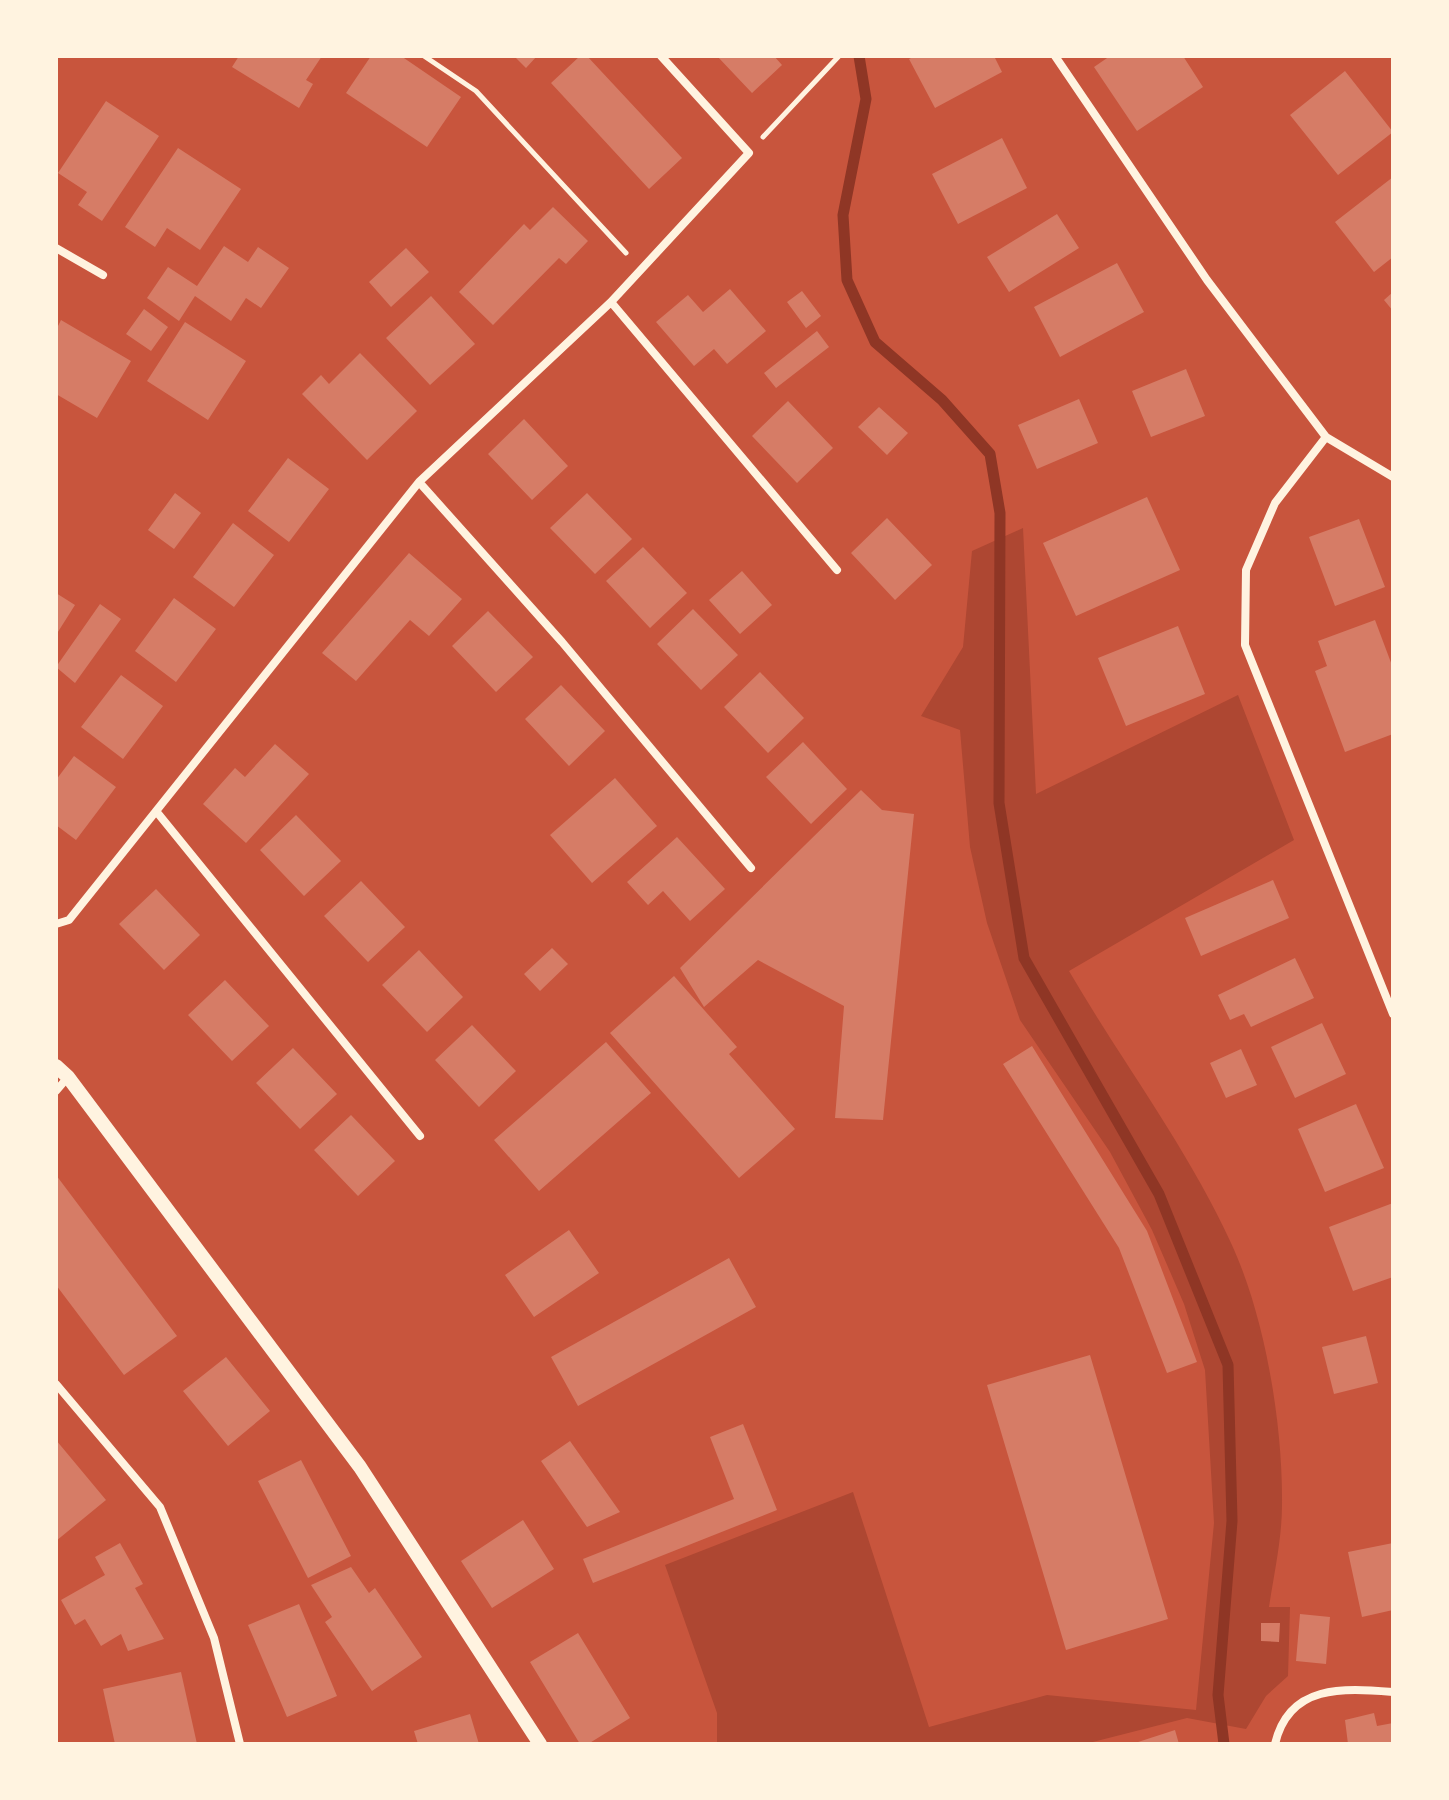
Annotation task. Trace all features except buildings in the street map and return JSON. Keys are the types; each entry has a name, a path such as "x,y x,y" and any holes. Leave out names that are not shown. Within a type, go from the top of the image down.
{"street":[{"path":"56,924 69,920 419,482 611,302 749,153 661,56"},
{"path":"1055,56 1207,280 1326,437 1393,477"},
{"path":"56,248 103,275"},
{"path":"611,302 837,570"},
{"path":"1326,437 1275,503 1246,570 1245,645 1393,1014"},
{"path":"419,482 562,642 751,868"},
{"path":"156,811 420,1136"},
{"path":"56,1066 68,1077 360,1467 540,1744"},
{"path":"56,1091 68,1077"},
{"path":"56,1384 160,1507 214,1638 240,1744"},
{"path":"1275,1744 1279,1725 1307,1697 1346,1688 1393,1692"}],"path":[{"path":"424,56 476,91 642,269"},
{"path":"749,153 838,56"}],"shaded area":[{"path":"1023,528 1036,794 1238,695 1294,840 1069,971 1214,1207 1243,1272 1253,1303 1270,1371 1279,1440 1282,1518 1269,1607 1290,1607 1288,1676 1266,1696 1246,1729 1187,1718 1085,1744 717,1744 717,1713 665,1565 853,1492 929,1727 1047,1695 1196,1710 1214,1523 1205,1370 1184,1304 1152,1230 1110,1152 1020,1020 987,923 970,847 960,730 921,716 963,647 972,551"}],"waterway":[{"path":"859,56 866,99 843,215 847,280 875,342 942,400 990,454 1000,513 999,803 1024,958 1159,1194 1228,1365 1232,1521 1218,1695 1224,1744"}]}
